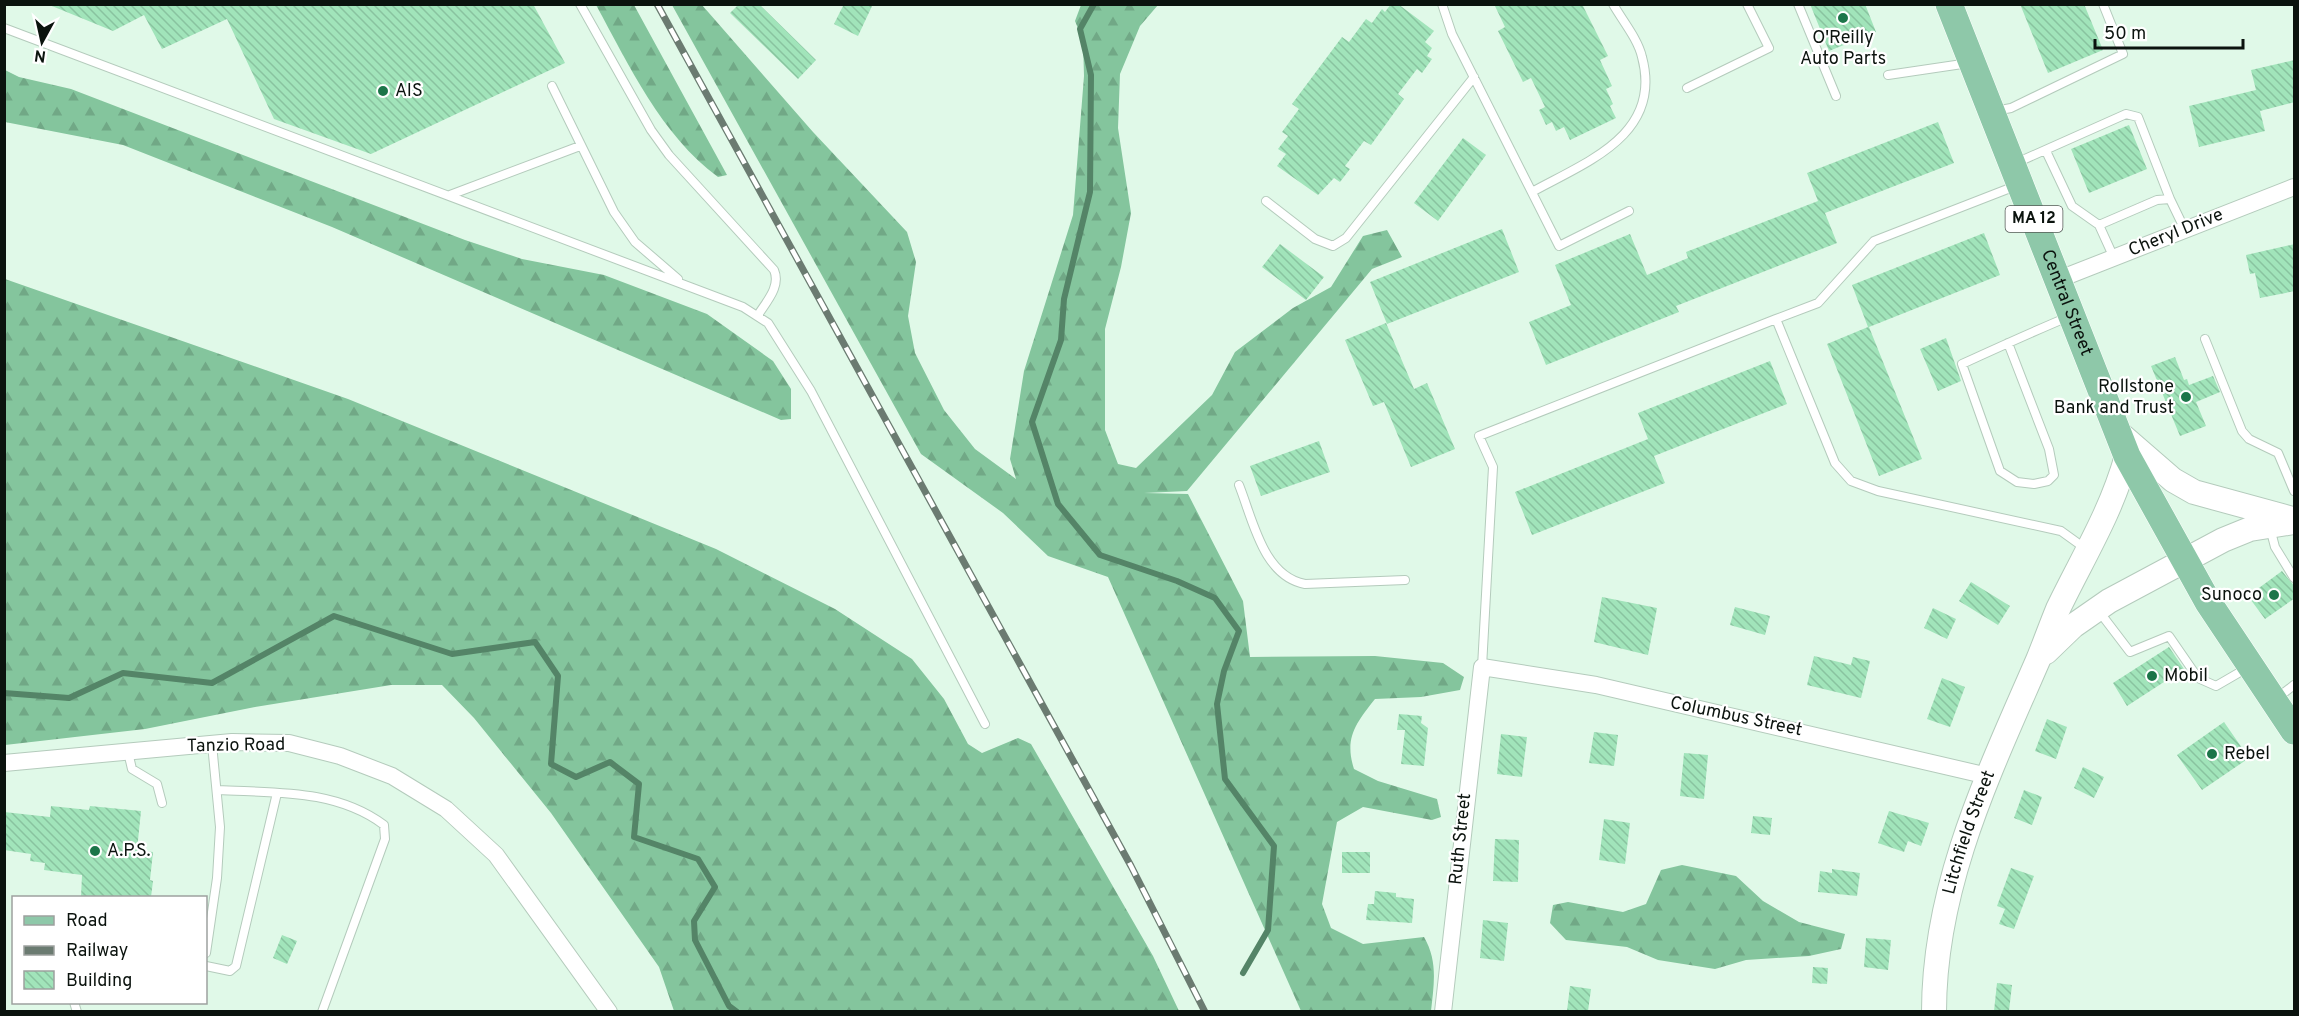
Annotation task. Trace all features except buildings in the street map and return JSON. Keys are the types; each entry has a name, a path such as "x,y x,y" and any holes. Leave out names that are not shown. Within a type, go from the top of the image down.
{"main road":[{"name":"Central Street","path":"1949,4 2123,445 2184,561 2250,666 2284,693 2295,731"},
{"name":"Central Street","path":"2123,445 2194,492 2295,520"},
{"name":"Litchfield Street","path":"1934,1011 1937,950 1944,906 1956,863 1988,776 2058,610 2110,510 2123,445"},
{"name":"Litchfield Street","path":"2037,662 2062,634 2097,609 2184,561 2223,540 2270,525 2295,520"}],"street":[{"name":"Cheryl Drive","path":"2057,280 2295,187"},
{"name":"Columbus Street","path":"1482,667 1596,685 1988,776"},
{"name":"Ruth Street","path":"1443,1011 1482,667"},
{"name":"Tanzio Road","path":"4,764 212,744 289,743 340,756 392,776 446,809 496,855 609,1011"}],"lane":[{"path":"580,4 633,101 669,155 774,270 778,278 777,285 758,315"},
{"path":"1442,4 1452,34 1558,246 1629,211"},
{"path":"1532,192 1611,148 1638,117 1645,92 1642,56 1613,4"},
{"path":"1688,88 1769,48 1747,4"},
{"path":"1798,4 1836,96"},
{"path":"1992,111 2011,108 2123,54 2103,4"},
{"path":"4,28 450,195 758,315 781,340 811,391 985,724"},
{"path":"1888,75 1972,62"},
{"path":"1266,201 1315,239 1333,246 1346,238 1474,77"},
{"path":"552,86 614,212 635,242 682,284"},
{"path":"1482,667 1493,467 1479,436 1818,303 1874,241 2017,174 2046,151 2100,123 2126,114 2138,117 2170,199 2185,230"},
{"path":"450,195 580,146"},
{"path":"2046,151 2072,206 2099,225 2114,258"},
{"path":"2099,225 2157,200 2170,199"},
{"path":"2008,343 2049,449 2054,475 2048,481 2034,484 2018,482 2000,471 1962,364 2008,343 2071,316"},
{"path":"1776,319 1834,463 1851,481 1878,491 2061,531 2089,551"},
{"path":"2205,339 2242,430 2249,439 2278,453 2295,491"},
{"path":"1239,485 1268,558 1289,580 1305,584 1405,580"},
{"path":"2270,525 2275,547 2295,578"},
{"path":"2097,609 2130,652 2169,636 2198,678 2216,686 2250,666"},
{"path":"207,945 219,852 218,790 212,744"},
{"path":"128,752 132,769 157,784 162,803"},
{"path":"218,790 321,797 350,805 384,825 386,832 322,1011"},
{"path":"207,966 230,971 236,966 277,793"}],"green space":[{"path":"596,5 634,5 727,175 718,177 698,160 663,120 634,75"},
{"path":"672,5 702,5 813,132 907,232 916,262 908,316 915,353 944,410 975,449 1016,479 1010,459 1024,371 1073,215 1084,76 1083,41 1075,21 1081,5 1158,5 1140,26 1120,74 1118,128 1131,213 1121,267 1105,329 1105,430 1118,464 1136,468 1212,395 1235,352 1293,308 1331,287 1363,236 1387,230 1402,257 1372,269 1187,491 1144,493 1188,494 1243,601 1250,657 1375,656 1443,663 1464,677 1460,690 1421,697 1375,699 1362,716 1351,740 1351,758 1354,769 1378,781 1437,799 1441,817 1432,820 1363,807 1337,822 1322,904 1331,928 1363,944 1424,937 1433,964 1431,1011 1301,1011 1108,577 1048,556 1003,513 921,454"},
{"path":"5,70 19,77 71,89 465,240 522,259 604,275 707,314 773,361 791,389 791,419 781,420 332,227 123,145 5,122"},
{"path":"5,279 348,399 716,549 835,609 912,659 944,699 968,744 982,753 1018,738 1031,744 1153,956 1179,1011 674,1011 659,967 551,813 474,718 442,685 391,685 255,707 145,729 5,745"},
{"path":"1682,865 1736,876 1763,901 1799,922 1845,934 1841,949 1809,956 1746,960 1715,969 1658,960 1627,947 1566,940 1550,923 1553,905 1568,902 1623,912 1646,904 1661,870"}],"waterway":[{"path":"1094,4 1080,29 1091,75 1090,192 1064,299 1061,340 1032,422 1058,504 1100,555 1177,581 1215,598 1239,631 1224,671 1217,704 1225,779 1274,846 1268,930 1243,973"},
{"path":"4,693 69,698 123,673 212,683 334,616 452,654 535,642 558,676 551,764 576,777 610,762 639,784 634,837 698,859 715,887 694,921 695,940 729,1006 737,1012"}],"railway":[{"path":"657,4 1131,866 1205,1012"}],"place":[{"name":"O'Reilly Auto Parts","path":"1843,18"},
{"name":"AIS","path":"383,91"},
{"name":"Rollstone Bank and Trust","path":"2186,397"},
{"name":"Sunoco","path":"2274,595"},
{"name":"Mobil","path":"2152,676"},
{"name":"Rebel","path":"2212,754"},
{"name":"A.P.S.","path":"95,851"}]}
